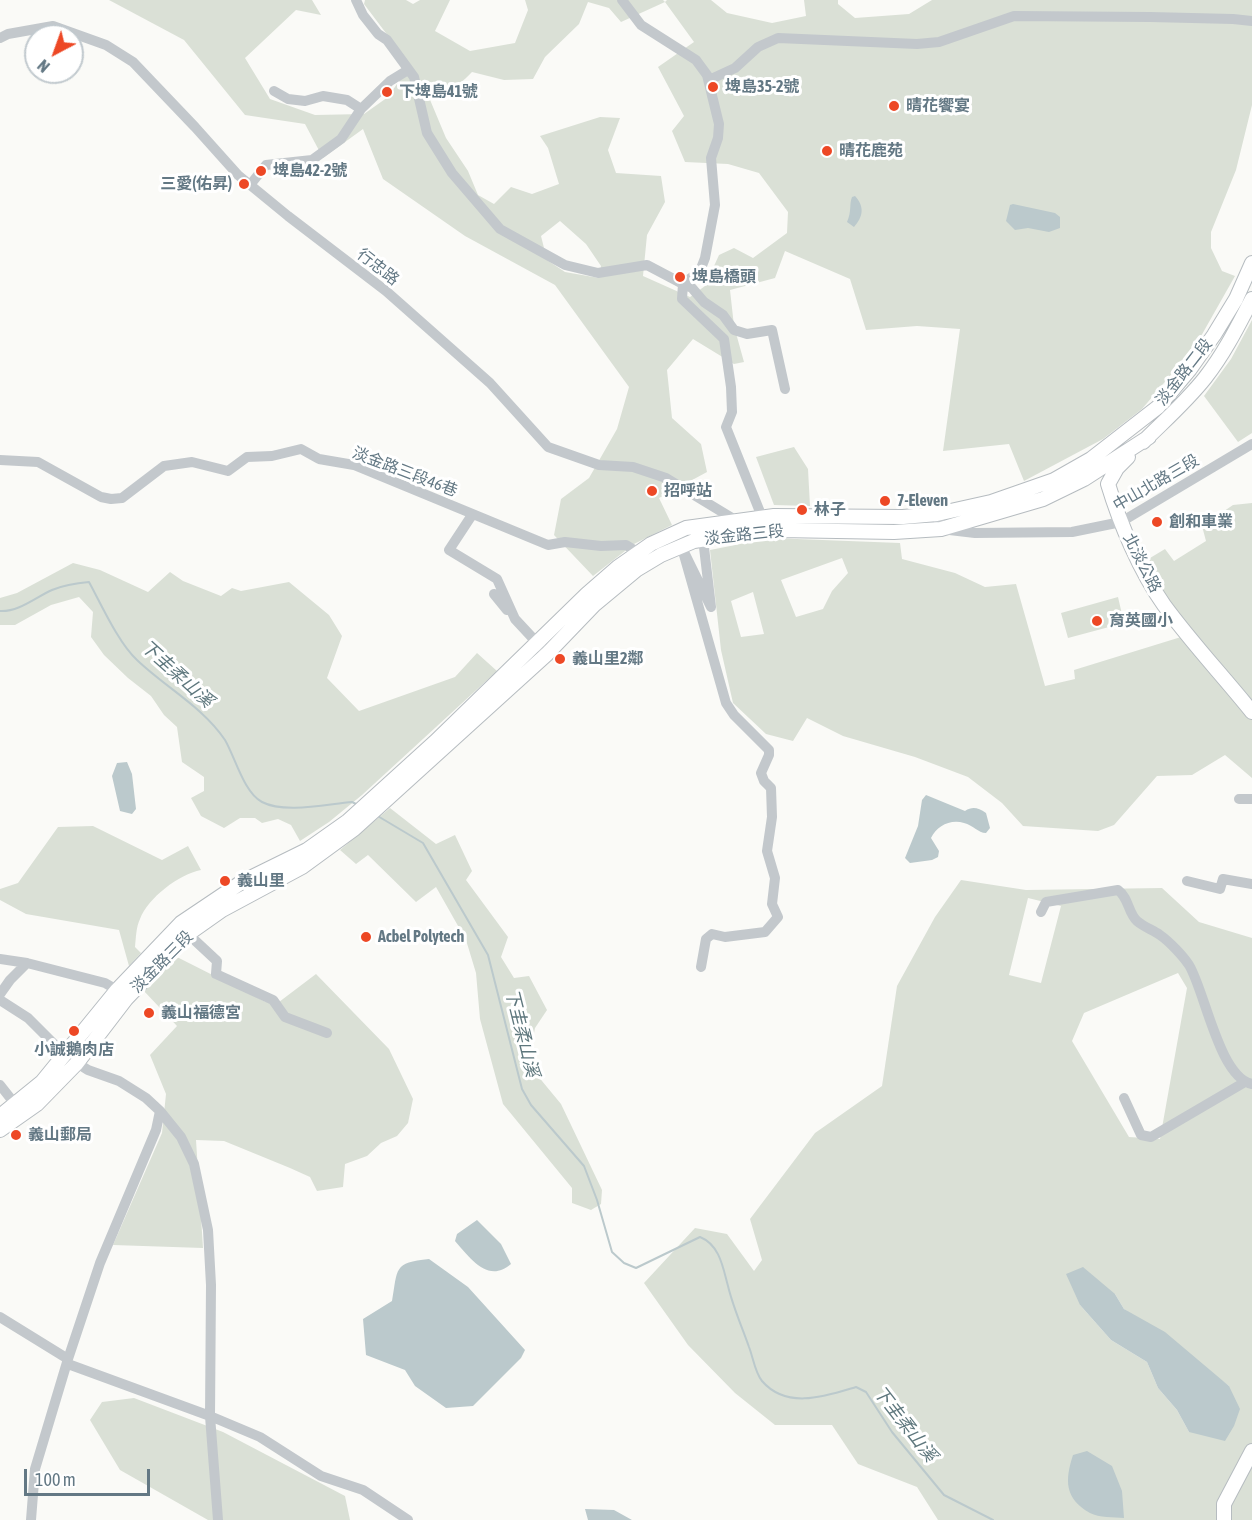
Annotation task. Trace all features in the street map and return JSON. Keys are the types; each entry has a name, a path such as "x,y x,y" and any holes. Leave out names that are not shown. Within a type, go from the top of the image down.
{"main road":[{"name":"淡金路二段","path":"1091,459 1158,407 1190,369 1236,299 1252,263"},
{"name":"淡金路二段","path":"1149,437 1205,378 1227,345 1252,299"},
{"name":"淡金路三段","path":"542,648 587,594 651,544 686,528 740,527 894,532 941,529 1043,500 1084,479 1149,437"},
{"name":"北淡公路","path":"1149,437 1116,468 1108,484 1121,522 1163,604 1252,712"},
{"name":"淡金路三段","path":"0,1130 37,1104 77,1064 126,999 188,934 222,910 308,863 377,803 542,648 636,570 662,555 762,517 903,517 937,514 991,502 1054,480 1091,459"},
{"name":"淡金路三段","path":"0,1116 42,1082 117,990 160,944 195,913 242,882 351,825"},
{"path":"1224,1520 1224,1504 1252,1451"}],"street":[{"path":"356,0 363,15 378,34 387,40 417,84 427,133 452,173 500,229 565,265 598,273 647,265 692,288 704,302 723,315 734,330 747,334 772,330 785,389"},
{"path":"622,0 640,25 696,60 709,80 719,124 718,138 711,158 715,205 705,258 700,271 683,284 682,299 724,339 732,395 732,412 726,427 762,517"},
{"path":"709,80 735,68 758,47 778,38 917,44 939,42 1014,16 1162,17 1252,21"},
{"name":"行忠路","path":"0,38 8,34 53,26 106,45 133,62 238,175 404,306 490,382 548,447 599,465 633,467 666,478 740,527"},
{"path":"250,185 266,165 312,160 341,139 361,109 390,81 408,70"},
{"path":"274,91 288,99 305,101 323,96 347,100 361,109"},
{"name":"中山北路三段","path":"941,529 975,533 1072,532 1121,522 1252,444"},
{"name":"淡金路三段46巷","path":"0,460 38,462 101,497 111,499 122,498 164,466 192,462 228,471 247,457 272,456 301,449 319,459 354,465 548,545 565,542 601,546 627,545 639,553"},
{"path":"471,514 449,550 496,579 515,619"},
{"path":"937,514 941,529"},
{"path":"701,966 706,939 712,934 725,937 765,932 778,917 772,904 775,878 767,851 772,817 771,788 764,781 761,773 769,755 768,750 734,715 726,703 682,548 711,607 703,539"},
{"path":"494,594 542,648"},
{"path":"1239,799 1252,798"},
{"path":"1187,881 1220,889 1222,879 1252,884"},
{"path":"1041,912 1046,902 1118,890 1125,895 1136,920 1163,937 1189,966 1216,1038 1235,1073 1249,1083 1151,1137 1141,1135 1124,1098"},
{"path":"188,934 217,961 216,974 273,1000 285,1017 327,1033"},
{"path":"0,959 27,963 105,983 117,990"},
{"path":"0,994 27,963"},
{"path":"0,1000 28,1018 77,1064 119,1081 146,1098 181,1137 194,1164 208,1230 212,1285 210,1416 218,1520"},
{"path":"0,1085 15,1104"},
{"path":"31,1520 36,1469 68,1362 100,1263 156,1130 160,1111"},
{"path":"0,1317 68,1362 260,1437 321,1476 363,1490 408,1520"},
{"path":"1214,1520 1224,1504"}],"shaded area":[{"path":"109,0 312,0 321,15 296,10 245,58 270,99 315,115 364,114 388,97 410,65 364,4 365,0 406,0 413,4 420,0 450,0 435,31 470,51 515,43 528,10 525,0 663,0 665,2 667,0 711,0 727,13 772,23 806,16 804,0 838,0 838,4 855,18 909,14 932,0 1252,0 1252,105 1236,170 1211,232 1211,248 1222,271 1235,276 1196,345 1142,409 1103,439 1024,481 1009,444 943,451 960,329 917,326 866,330 850,279 785,251 775,278 730,290 734,326 744,362 734,364 693,339 667,370 672,418 701,444 707,472 659,498 672,525 634,544 593,576 554,535 561,499 589,478 617,429 629,387 555,285 465,236 383,179 363,129 323,158 305,124 245,115 184,40","holes":["588,2 609,8 621,22 665,2 694,42 658,67 684,116 672,131 685,162 728,164 759,173 788,212 787,233 753,258 734,248 719,255 705,286 690,297 643,276 647,235 665,202 661,176 616,173 608,150 620,118 600,117 540,136 548,148 559,184 532,194 511,187 494,204 478,195 468,171 446,138 428,95 436,87 456,85 472,72 504,80 533,79 545,57 579,24","560,221 586,244 601,266 599,278 565,272 547,260 541,236"]},
{"path":"855,196 862,212 854,227 847,222 851,200"},
{"path":"1010,205 1055,213 1060,217 1060,228 1049,232 1028,228 1015,230 1006,221"},
{"path":"1252,320 1252,433 1238,442 1204,396 1231,359"},
{"path":"794,447 808,469 810,506 774,505 756,457"},
{"path":"1252,503 1252,778 1225,755 1192,775 1157,776 1114,825 1098,831 1023,826 1002,803 968,777 915,757 843,736 807,718 793,741 766,734 733,703 721,650 710,550 771,538 900,543 902,559 955,573 985,587 1016,584 1045,686 1075,679 1074,670 1181,637 1154,604 1135,567 1165,549 1174,561 1206,541 1202,526 1233,505","holes":["842,558 848,573 832,591 823,609 796,617 781,580","753,592 764,634 741,637 731,601"]},
{"path":"73,563 100,570 148,592 170,572 183,581 221,596 232,588 241,591 289,582 329,615 342,636 327,678 359,711 455,677 477,653 497,671 362,795 329,822 300,841 291,825 278,819 262,823 255,818 240,818 224,828 201,816 191,798 204,791 204,777 182,762 177,727 164,715 151,696 104,655 91,637 93,612 79,597 51,605 15,625 0,625 0,598 17,593"},
{"path":"1118,597 1124,623 1068,638 1061,613"},
{"path":"127,762 132,774 136,809 132,814 120,811 112,776 117,763"},
{"path":"926,795 965,811 973,808 986,813 990,828 986,833 964,823 944,824 931,838 939,851 938,857 910,863 905,858 918,826 922,800"},
{"path":"390,808 436,844 455,835 472,871 466,880 508,937 501,957 514,978 529,976 547,1010 535,1028 528,1064 561,1104 602,1190 601,1204 591,1210 572,1203 572,1188 503,1104 480,1019 476,973 466,940 436,887 416,902 368,855 356,864 340,850"},
{"path":"93,826 162,860 188,846 201,870 183,876 165,888 144,911 137,929 135,947 141,953 129,966 119,930 26,914 0,900 0,889 18,883 58,827"},
{"path":"961,880 1026,890 1162,888 1199,922 1252,938 1252,1520 938,1520 917,1487 858,1464 832,1425 775,1425 735,1393 688,1345 644,1283 695,1228 727,1234 754,1271 762,1260 750,1219 815,1133 882,1086 897,986 935,917","holes":["1028,898 1061,906 1041,983 1009,975","1178,973 1187,988 1160,1139 1129,1137 1072,1041 1084,1013","1115,1294 1124,1309 1229,1386 1189,1432 1177,1410 1158,1388 1147,1362 1111,1340 1080,1305"]},
{"path":"175,956 266,1002 279,1002 316,974 389,1049 413,1099 408,1123 397,1136 381,1143 367,1156 345,1164 343,1187 317,1191 310,1177 290,1168 224,1141 196,1140 203,1248 113,1245 162,1133 166,1094 150,1055 177,1026 143,990"},
{"path":"477,1220 501,1244 511,1264 495,1271 487,1270 473,1261 455,1241 457,1234"},
{"path":"429,1259 468,1287 525,1350 521,1358 473,1406 446,1408 415,1386 405,1370 366,1355 363,1319 392,1301 397,1274 403,1265"},
{"path":"1083,1267 1115,1294 1124,1309 1165,1332 1229,1386 1240,1409 1225,1441 1189,1432 1177,1410 1158,1388 1147,1362 1111,1340 1080,1305 1066,1274"},
{"path":"134,1398 223,1432 345,1496 350,1520 208,1520 120,1470 90,1420 102,1402"},
{"path":"1087,1451 1112,1466 1122,1491 1124,1518 1094,1515 1081,1507 1071,1495 1068,1480 1073,1455"},
{"path":"585,1509 614,1510 632,1520 588,1520"}],"waterway":[{"name":"下圭柔山溪","path":"0,611 21,607 57,588 89,582 130,653 195,707 216,728 225,740 245,783 262,802 271,806 294,808 352,802 358,805"},
{"name":"下圭柔山溪","path":"376,815 423,843 488,955 522,1089 531,1105 584,1166 597,1200 612,1252 624,1263 636,1268 700,1237 707,1241 720,1258 735,1309 762,1381 772,1390 795,1398 820,1397 856,1387 866,1392 892,1432 944,1495 993,1520"}],"place":[{"name":"埤島35-2號","path":"713,87"},
{"name":"下埤島41號","path":"387,92"},
{"name":"晴花饗宴","path":"894,106"},
{"name":"晴花鹿苑","path":"827,151"},
{"name":"埤島42-2號","path":"261,171"},
{"name":"三愛(佑昇)","path":"244,184"},
{"name":"埤島橋頭","path":"680,277"},
{"name":"招呼站","path":"652,491"},
{"name":"7-Eleven","path":"885,501"},
{"name":"林子","path":"802,510"},
{"name":"創和車業","path":"1157,522"},
{"name":"育英國小","path":"1097,621"},
{"name":"義山里2鄰","path":"560,659"},
{"name":"義山里","path":"225,881"},
{"name":"Acbel Polytech","path":"366,937"},
{"name":"義山福德宮","path":"149,1013"},
{"name":"小誠鵝肉店","path":"74,1031"},
{"name":"義山郵局","path":"16,1135"}]}
